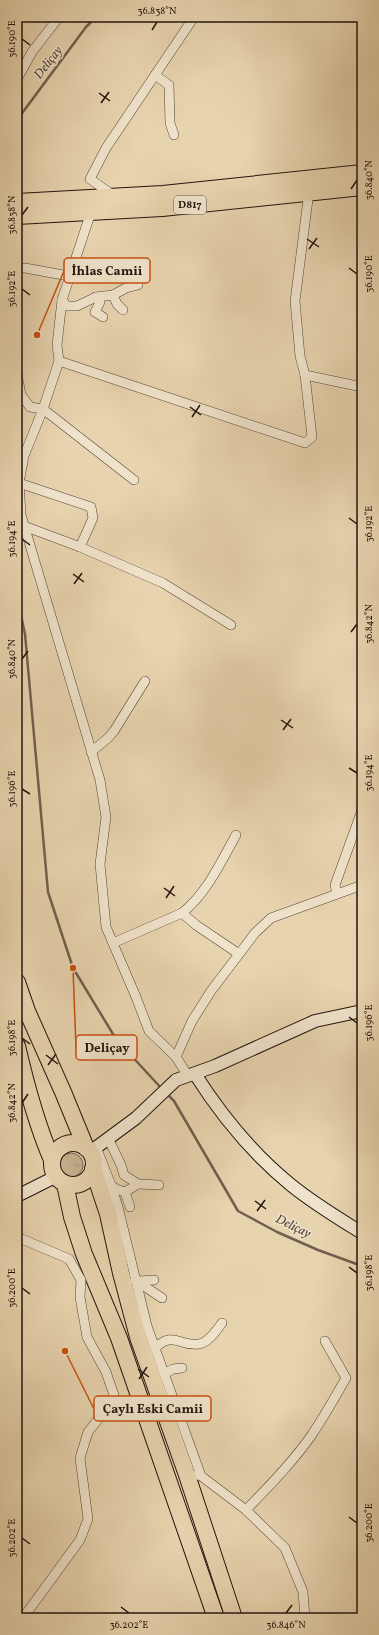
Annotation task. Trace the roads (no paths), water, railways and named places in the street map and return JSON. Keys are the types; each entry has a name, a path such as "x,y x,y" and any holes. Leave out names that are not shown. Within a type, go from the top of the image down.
{"highway":[{"name":"D817","path":"17,202 163,194 362,173"},
{"name":"D817","path":"17,216 162,208 362,187"},
{"path":"17,982 27,1010 90,1149 93,1169 108,1214 121,1273 138,1337 194,1474 234,1618"},
{"path":"17,1046 29,1097 42,1137 52,1160"},
{"path":"90,1149 74,1143 63,1146 58,1149 52,1160 51,1166 60,1180 84,1254 119,1338 216,1618"},
{"path":"60,1180 70,1186 82,1183 87,1180 93,1169"}],"street":[{"path":"17,79 32,52 58,17"},
{"path":"114,196 90,179 106,148 194,17"},
{"path":"154,75 169,85 170,123 174,135"},
{"path":"59,361 305,443 312,437 305,375 300,356 295,301 309,192"},
{"path":"91,212 62,300 57,345 59,361 43,409 24,456 19,483 21,515 100,780 106,817 100,864 106,927 149,1031 192,1075 245,1141 264,1161 291,1185 327,1211 362,1233"},
{"path":"25,268 69,276"},
{"path":"62,300 67,306 77,306 96,298 113,295 126,288 138,285"},
{"path":"113,295 117,304 123,310"},
{"path":"96,298 100,302 95,312 103,317"},
{"path":"17,373 21,395 30,407 43,409 134,480"},
{"path":"305,375 362,387"},
{"path":"19,483 91,507 94,518 80,547"},
{"path":"24,526 80,547 163,583 231,625"},
{"path":"92,752 114,731 145,681"},
{"path":"337,894 335,885 362,810"},
{"path":"113,943 182,913 191,906 204,890 236,835"},
{"path":"176,1057 196,1015 211,991 255,932 271,918 362,885"},
{"path":"182,913 239,954"},
{"path":"125,1192 116,1189 111,1184 90,1149 136,1118 176,1080 192,1075 315,1022 362,1011"},
{"path":"108,1138 121,1165 124,1175 138,1184 159,1185"},
{"path":"17,1196 60,1180"},
{"path":"111,1184 137,1281 147,1326 164,1374 194,1474 246,1510 285,1548 303,1592 305,1618"},
{"path":"125,1192 138,1184"},
{"path":"125,1192 130,1207"},
{"path":"17,1237 69,1259 81,1280 80,1297 88,1337 106,1372 115,1398 88,1432 80,1458 88,1519 80,1540 23,1618"},
{"path":"137,1281 154,1280"},
{"path":"137,1281 162,1298"},
{"path":"155,1348 162,1342 172,1339 189,1344 200,1344 215,1333 222,1323"},
{"path":"246,1510 290,1464 311,1437 346,1378 325,1341"},
{"path":"164,1374 173,1369 182,1368"}],"waterway":[{"name":"Deliçay","path":"17,120 86,27 96,17"},
{"name":"Deliçay","path":"17,597 25,634 48,892 73,968 116,1039 162,1089"},
{"name":"Deliçay","path":"167,1094 174,1101 238,1211 277,1232 318,1250 362,1266"}],"place":[{"name":"İhlas Camii","path":"37,335"},
{"name":"Deliçay","path":"73,968"},
{"name":"Çaylı Eski Camii","path":"65,1351"}]}
